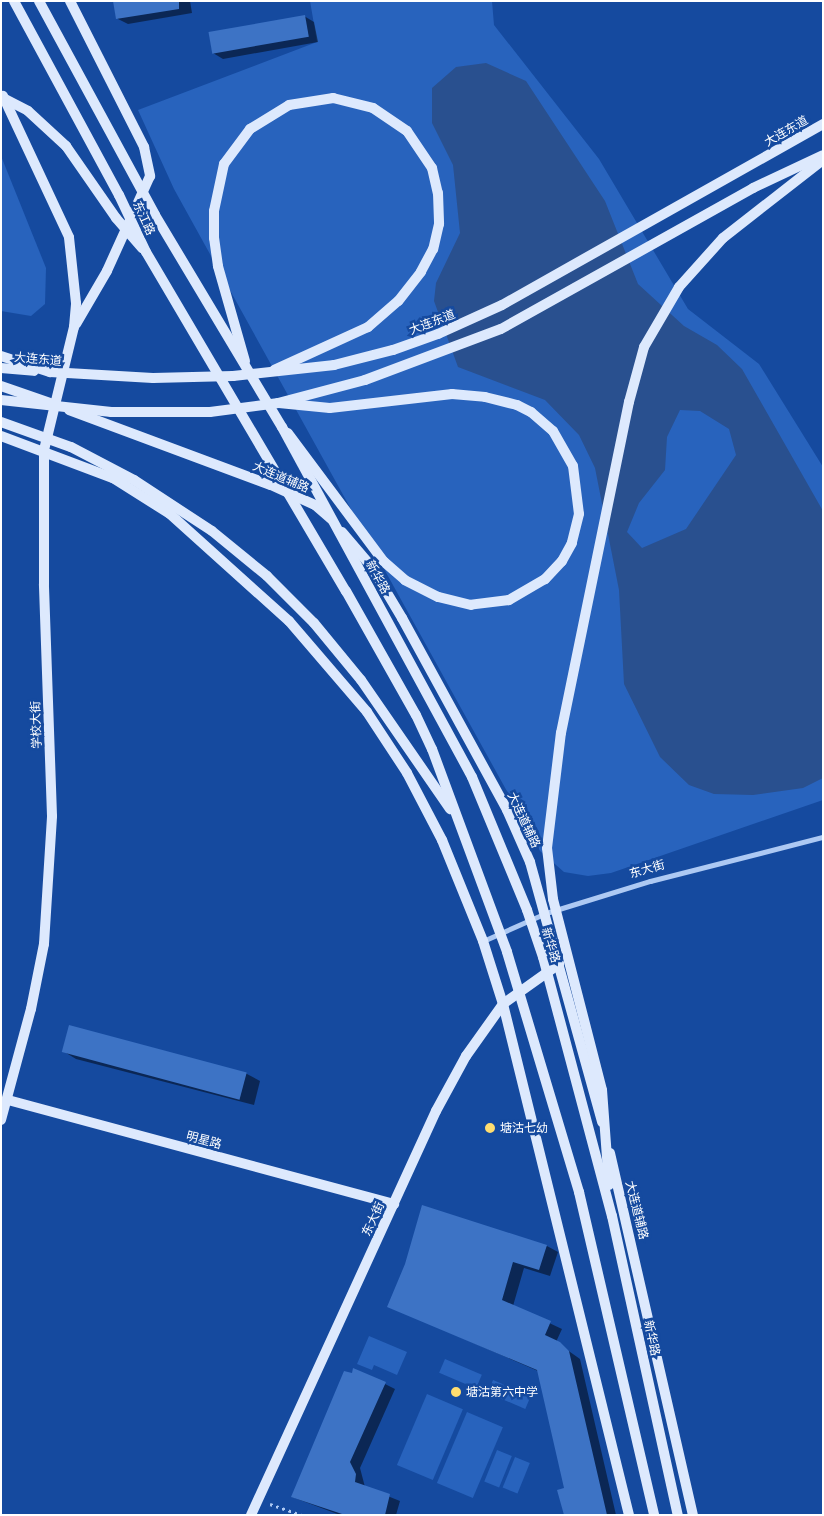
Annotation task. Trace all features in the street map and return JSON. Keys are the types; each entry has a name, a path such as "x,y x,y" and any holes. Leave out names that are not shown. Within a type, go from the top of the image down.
{"main road":[{"name":"东江路","path":"14,1 115,187 146,252 259,442 416,715 457,820"},
{"name":"东江路","path":"39,1 155,215 245,361 282,427"},
{"path":"70,1 144,147 150,176 107,271 74,327"},
{"path":"1,93 69,237 76,296 74,327"},
{"path":"1,97 28,112 66,146 116,218 146,252"},
{"path":"245,361 219,272 214,238 215,204 224,164 250,128 289,105 333,98 372,108 407,131 432,168 438,193 439,224 433,249 421,272 398,301 368,327 268,373"},
{"name":"大连东道","path":"1,368 153,378 268,373 334,365 366,357 472,320 823,124"},
{"path":"1,400 88,410 153,413 210,412 278,403 403,367 501,329 753,188 823,155"},
{"path":"612,1216 602,1090 549,874 550,810 561,733 628,402 644,347 660,316 700,262 746,220 823,160"},
{"name":"学校大街","path":"1,1120 8,1100 44,944 51,826 44,584 44,450 74,327"},
{"path":"1,356 50,372"},
{"name":"大连道辅路","path":"1,386 272,485 316,506 328,516 370,566 402,618 507,810 530,862 546,913 628,1223 693,1515"},
{"path":"278,403 330,408 452,394 485,397 517,405 553,431 573,466 580,514 572,544 562,561 545,580 509,600 471,605 438,597 405,580 384,562 352,521 313,462 282,427"},
{"path":"1,422 71,447 134,480 212,531 267,576 314,623 362,680 457,820 507,952 580,1192 654,1515"},
{"name":"新华路","path":"282,427 446,726 501,844 542,957 612,1216 678,1515"},
{"path":"1,436 44,450 113,478 170,514 289,621 367,712 407,773 442,840 483,941 502,1004 629,1515"},
{"name":"东大街","path":"251,1515 436,1111 466,1056 502,1004 559,964"},
{"name":"明星路","path":"8,1100 394,1204"}],"street":[{"name":"东大街","path":"483,941 546,913 650,881 823,837"}],"path":[{"path":"258,1500 302,1515"}],"shaded area":[{"path":"310,1 492,1 494,25 599,159 688,309 759,364 823,467 823,800 611,873 588,876 564,872 540,851 174,189 138,110 317,42"},
{"path":"486,63 526,81 605,201 638,284 684,326 717,345 742,369 823,511 823,778 803,788 753,795 714,794 689,785 660,757 624,684 619,590 595,468 579,435 545,400 458,367 434,301 436,283 460,233 453,165 432,123 432,88 456,67","holes":["680,410 700,411 729,429 736,455 686,529 642,548 627,532 639,503 665,470 667,437"]},
{"path":"1,156 46,268 45,304 31,316 1,311"},
{"path":"369,1336 407,1352 397,1375 374,1365 372,1370 357,1364"},
{"path":"445,1359 482,1375 476,1388 439,1373"},
{"path":"493,1380 531,1396 525,1409 488,1393"},
{"path":"427,1394 463,1409 433,1480 397,1465"},
{"path":"467,1412 503,1427 473,1498 437,1483"},
{"path":"497,1450 512,1456 499,1488 484,1482"},
{"path":"515,1457 530,1463 517,1494 503,1488"}],"building":[{"path":"113,1 179,1 179,9 116,19"},
{"path":"305,15 309,37 212,54 208,32"},
{"path":"69,1025 247,1073 239,1100 62,1052"},
{"path":"422,1205 547,1245 539,1270 513,1262 502,1300 551,1321 545,1335 560,1342 569,1351 607,1515 564,1515 557,1490 564,1488 537,1370 387,1307 405,1264"},
{"path":"353,1368 386,1382 350,1462 356,1474 355,1482 390,1494 385,1515 345,1515 291,1497 344,1371 352,1373"}],"place":[{"name":"塘沽七幼","path":"490,1128"},
{"name":"塘沽第六中学","path":"456,1392"}]}
